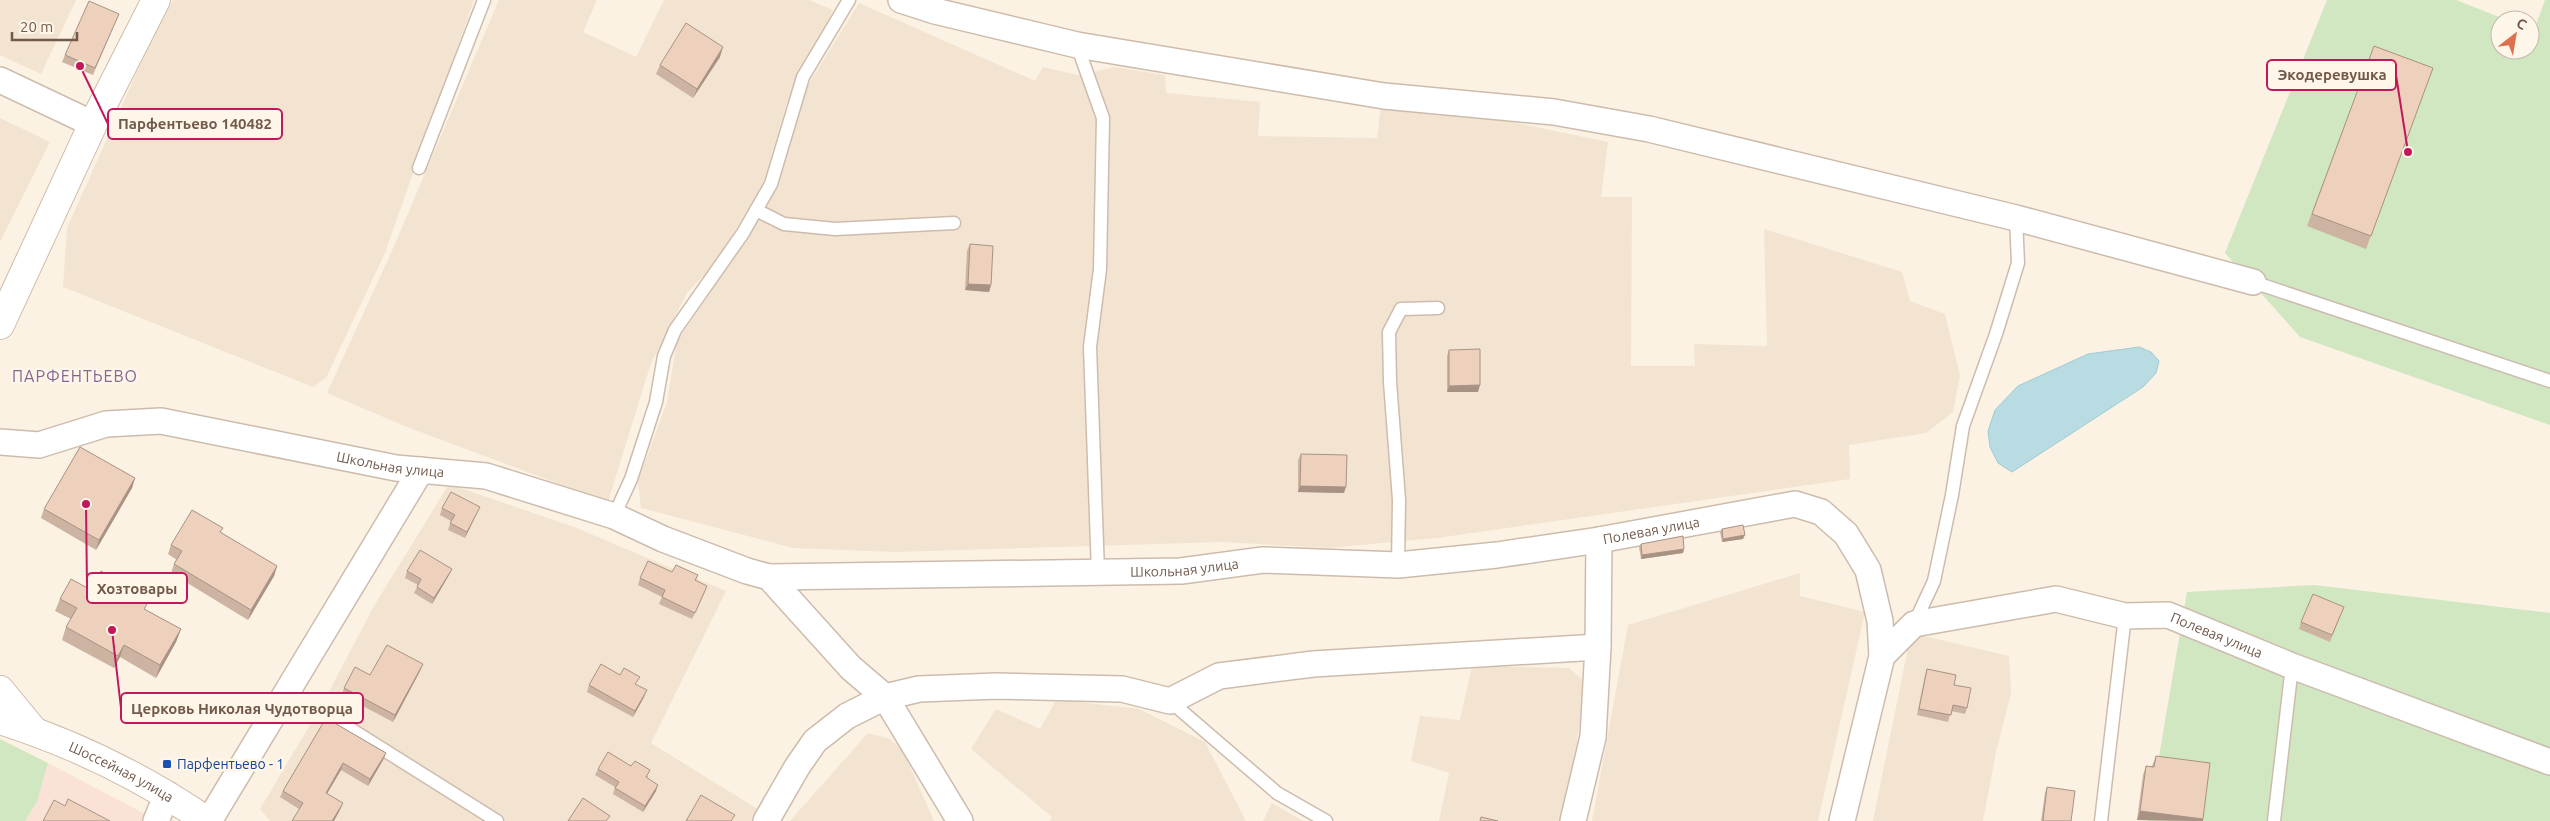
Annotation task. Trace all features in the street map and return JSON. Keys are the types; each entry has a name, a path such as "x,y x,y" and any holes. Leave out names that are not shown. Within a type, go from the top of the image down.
{"main road":[{"path":"0,325 93,124 156,0"},
{"path":"0,690 33,730"},
{"name":"Шоссейная улица","path":"0,720 33,730 166,794 208,821"}],"street":[{"path":"901,0 935,11 1078,45 1384,96 1554,112 1649,129 2016,218 2253,282"},
{"path":"0,80 93,124"},
{"name":"Школьная улица","path":"0,442 39,445 106,424 161,421 396,468 486,476 614,516 663,539 747,571 769,577 1098,573 1181,570 1264,560 1398,565 1497,555 1599,540"},
{"path":"208,821 421,470"},
{"name":"Полевая улица","path":"1573,821 1593,737 1598,647 1599,540 1795,504 1821,512 1846,534 1868,570 1880,620 1882,656 1842,821"},
{"path":"769,577 851,668 886,697 960,821"},
{"name":"Полевая улица","path":"1914,624 2056,599 2125,616 2168,614 2292,666 2550,762"},
{"path":"1882,656 1914,624"},
{"path":"766,821 797,767 815,741 847,716 886,697 919,689 996,686 1122,689 1170,701 1219,676 1313,664 1598,647"},
{"path":"156,821 166,794"}],"lane":[{"path":"419,168 484,0"},
{"path":"614,516 631,479 656,402 664,356 675,330 710,282 771,184 803,77 849,0"},
{"path":"1078,45 1103,118 1100,269 1090,347 1098,573"},
{"path":"756,210 784,224 835,229 954,223"},
{"path":"1914,624 1934,581 1952,495 1963,426 1996,334 2018,263 2016,218"},
{"path":"2253,282 2550,381"},
{"path":"1398,565 1399,500 1390,382 1389,332 1401,310 1438,308"},
{"path":"2101,821 2125,616"},
{"path":"2274,821 2292,666"},
{"path":"284,696 330,716 497,821"},
{"path":"1170,701 1277,793 1326,821"}],"shaded area":[{"path":"0,0 76,0 41,74 0,55"},
{"path":"173,0 474,0 385,253 326,378 313,387 63,287 67,228 154,34"},
{"path":"499,0 597,0 583,32 636,57 664,0 809,0 833,10 787,102 763,184 716,263 687,293 651,363 608,502 407,427 327,393 391,253"},
{"path":"859,3 1035,81 1043,67 1078,75 1115,67 1165,75 1166,93 1260,102 1258,136 1377,138 1381,104 1454,110 1608,142 1601,197 1632,197 1631,366 1695,366 1694,344 1767,346 1764,229 1902,272 1910,301 1945,314 1960,376 1953,412 1926,433 1849,445 1850,479 1437,538 1327,548 1222,542 895,552 793,548 641,508 638,481 667,402 677,341 707,298 749,227 800,98"},
{"path":"0,118 50,142 0,242"},
{"path":"449,484 574,527 726,591 651,743 764,813 759,821 270,821 260,809 324,701 374,606"},
{"path":"1800,573 1800,596 1865,612 1818,821 1592,821 1628,625"},
{"path":"1911,633 2009,656 2011,693 1996,752 1983,821 1873,821"},
{"path":"1472,666 1569,668 1585,682 1577,743 1561,821 1439,821 1449,773 1411,761 1420,716 1460,720"},
{"path":"1069,701 1139,709 1205,742 1246,821 1049,821 1052,817 971,749 996,709 1040,729 1055,702"},
{"path":"868,733 890,739 903,751 934,821 790,821"},
{"path":"48,763 151,817 150,821 25,821 37,802"},
{"path":"1272,803 1303,821 1263,821"}],"green space":[{"path":"2327,0 2456,0 2490,13 2490,60 2540,60 2540,14 2545,0 2550,0 2550,425 2300,337 2225,253"},
{"path":"2314,585 2550,613 2550,821 2148,821 2187,592"},
{"path":"0,739 48,763 37,802 25,821 0,821"}],"water":[{"path":"2139,347 2151,352 2159,361 2156,373 2143,387 2012,472 1998,463 1990,447 1988,431 1995,410 2018,386 2088,354"}],"building":[{"path":"89,1 119,14 95,68 65,55"},
{"path":"686,23 723,47 697,89 660,65"},
{"path":"2374,46 2433,68 2371,236 2312,214"},
{"path":"970,244 993,246 991,285 968,284"},
{"path":"1480,349 1480,385 1449,386 1449,350"},
{"path":"80,447 135,478 99,540 44,509"},
{"path":"1301,454 1347,455 1346,487 1300,486"},
{"path":"451,492 480,507 467,532 450,523 455,515 442,508"},
{"path":"192,510 223,528 220,532 277,566 251,610 174,564 182,551 171,545"},
{"path":"1743,525 1745,535 1723,539 1722,529"},
{"path":"1683,536 1684,549 1642,555 1641,544"},
{"path":"420,550 452,569 434,598 417,587 421,579 407,571"},
{"path":"648,561 672,572 676,565 698,575 695,580 707,586 695,613 662,597 665,590 640,578"},
{"path":"101,571 150,599 144,609 181,629 160,665 124,645 118,656 66,627 77,608 60,599 71,579 91,590"},
{"path":"2313,594 2344,607 2332,635 2301,622"},
{"path":"387,645 423,664 395,715 344,688 355,667 370,675"},
{"path":"601,664 620,675 624,668 640,677 635,684 647,690 635,711 589,685"},
{"path":"1927,669 1956,675 1954,685 1971,688 1967,708 1953,705 1951,715 1919,709"},
{"path":"326,718 386,753 370,779 343,763 326,793 343,803 332,821 292,821 303,803 283,791"},
{"path":"608,752 631,766 635,761 650,770 646,777 658,785 645,806 615,788 619,782 598,769"},
{"path":"2156,756 2210,763 2203,819 2140,811 2146,766 2154,767"},
{"path":"2047,787 2075,791 2071,821 2043,821"},
{"path":"701,795 735,815 731,821 686,821"},
{"path":"583,798 610,816 606,821 568,821"},
{"path":"68,799 110,821 43,821 54,800 65,806"},
{"path":"1481,817 1498,821 1480,821"}],"place":[{"name":"Парфентьево 140482","path":"80,66"},
{"name":"Экодеревушка","path":"2408,152"},
{"name":"Хозтовары","path":"86,504"},
{"name":"Церковь Николая Чудотворца","path":"112,630"},
{"name":"Парфентьево - 1","path":"167,764"}],"district":[{"name":"ПАРФЕНТЬЕВО","path":"75,376"}]}
